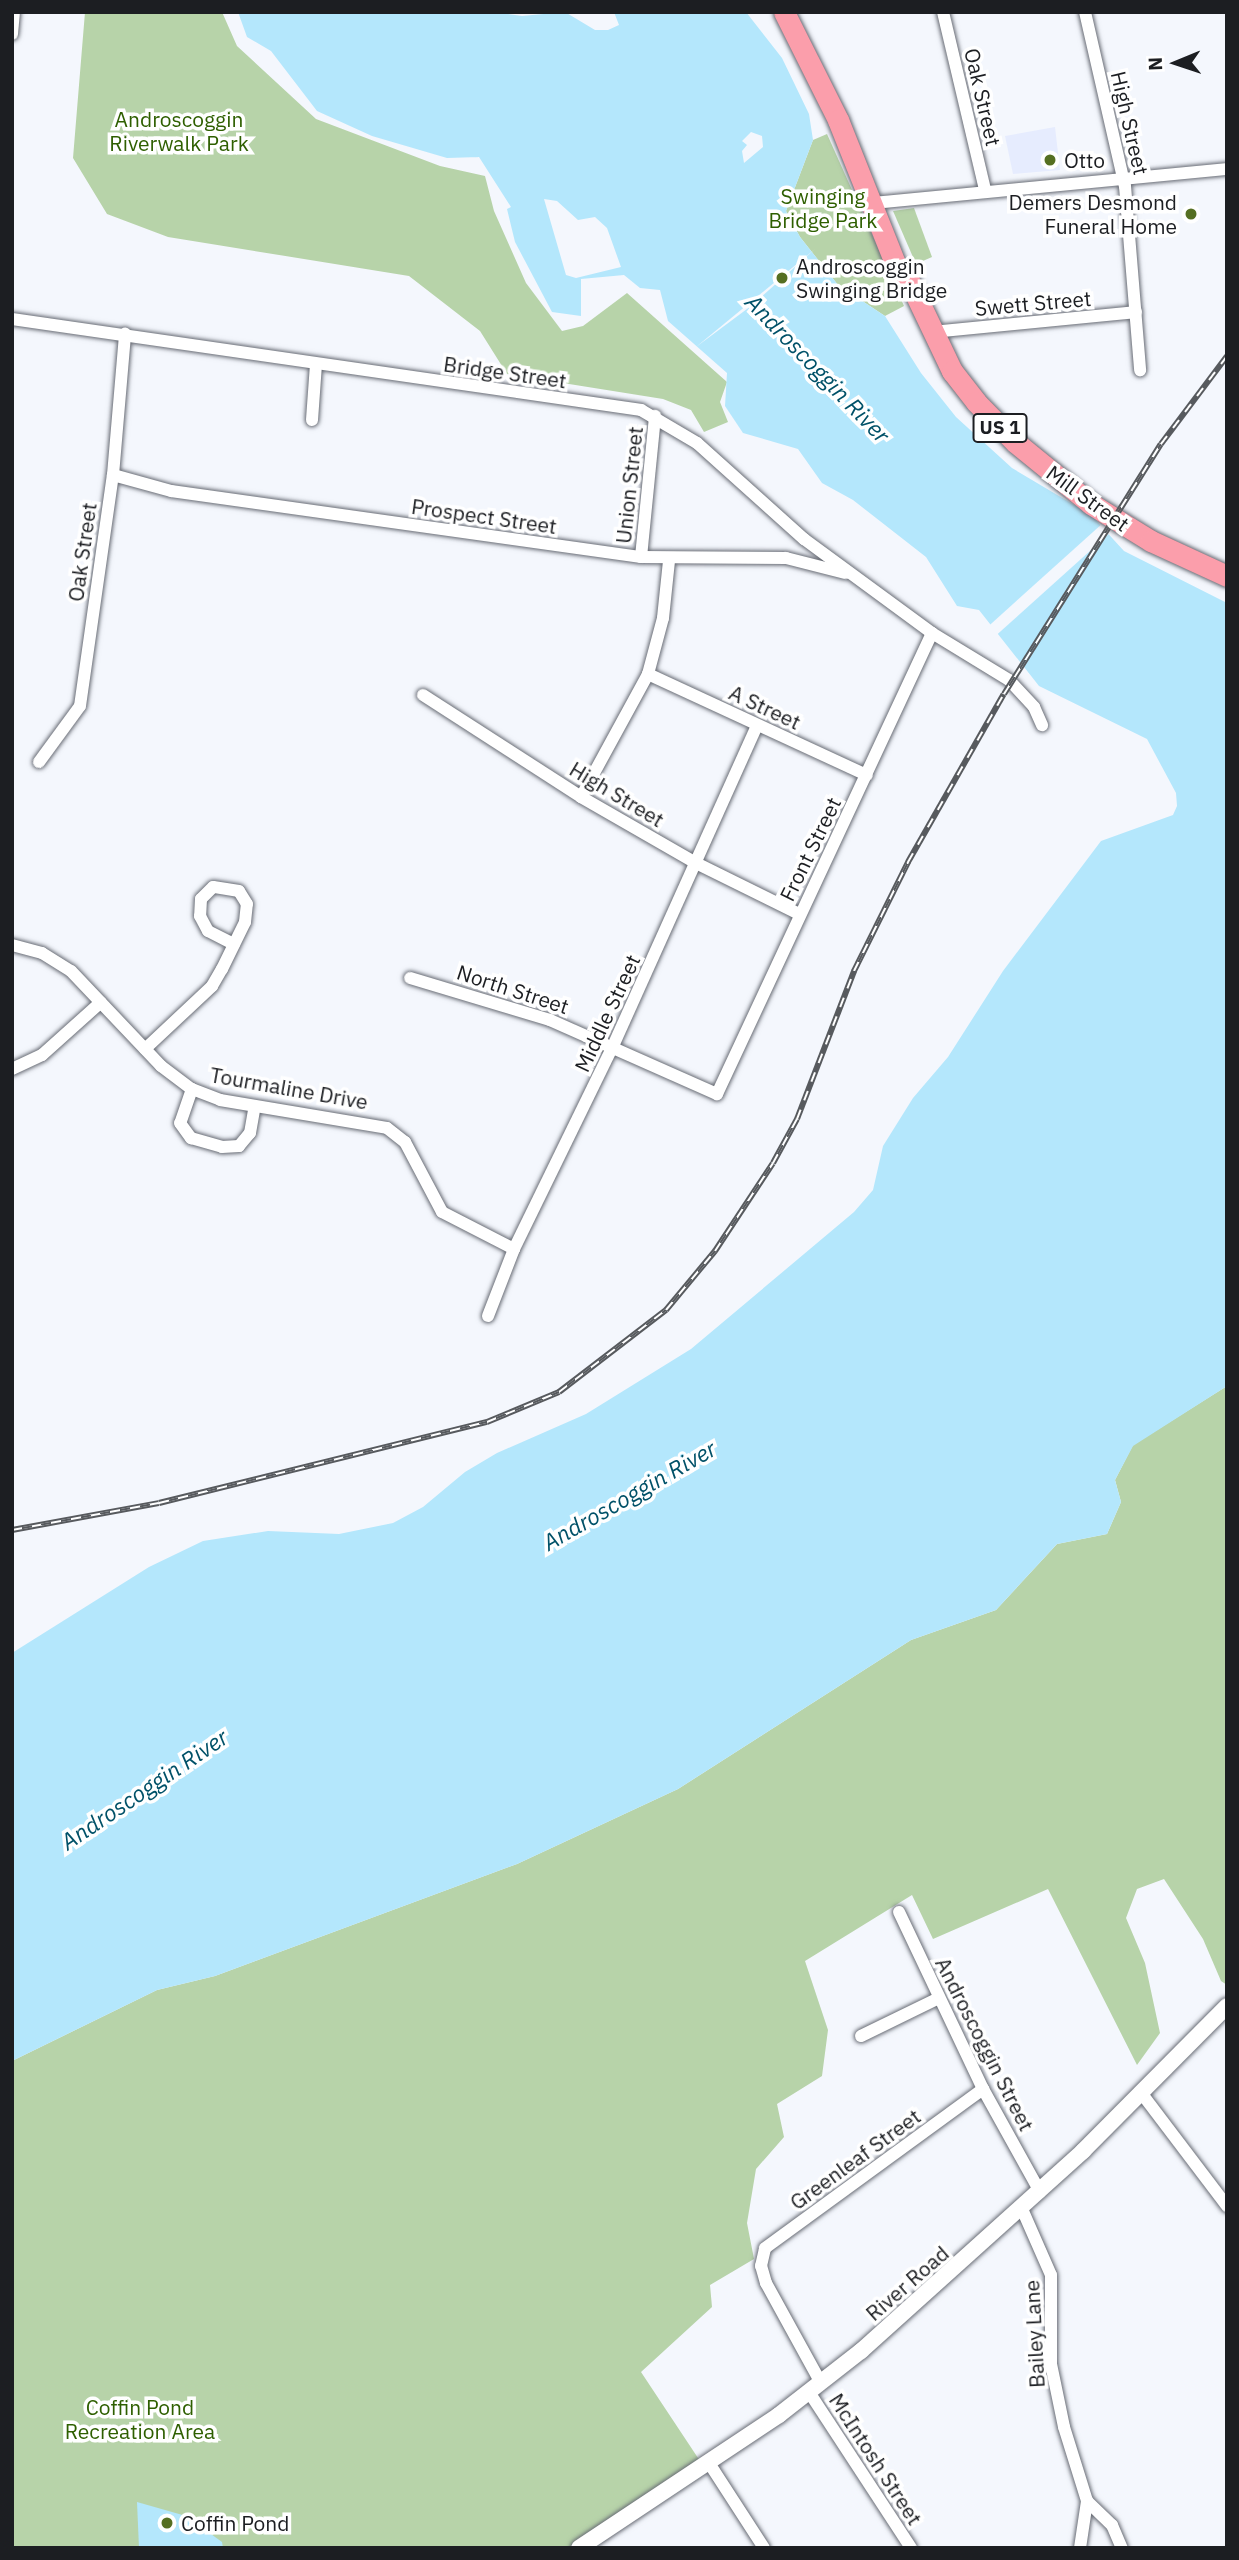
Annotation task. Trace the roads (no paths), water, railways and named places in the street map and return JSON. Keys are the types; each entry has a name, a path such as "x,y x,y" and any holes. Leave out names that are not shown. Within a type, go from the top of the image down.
{"highway":[{"name":"Mill Street","path":"784,12 875,205 880,232 897,268 910,283 952,371 976,402 1055,476 1151,541 1227,576"}],"street":[{"path":"12,34 14,12"},
{"name":"Oak Street","path":"943,12 985,190"},
{"name":"High Street","path":"1085,12 1122,179 1136,312 1139,370"},
{"path":"875,205 985,190 1227,169"},
{"name":"Swett Street","path":"933,332 1136,312"},
{"name":"Bridge Street","path":"12,319 641,410 697,443 851,575 927,629 1009,680 1034,707 1042,725"},
{"name":"Oak Street","path":"39,762 80,706 113,475 125,334"},
{"path":"312,420 316,365"},
{"name":"Union Street","path":"641,557 655,416"},
{"name":"Prospect Street","path":"113,475 171,491 669,561 774,558 807,563 851,575"},
{"path":"581,797 648,674 663,618 669,561"},
{"name":"Front Street","path":"717,1094 799,914 867,775 927,629"},
{"name":"A Street","path":"648,674 867,775"},
{"name":"High Street","path":"423,695 581,797 696,863 799,914"},
{"name":"Middle Street","path":"488,1316 514,1250 614,1046 757,726"},
{"path":"145,1049 212,986 234,944 247,904 231,886 213,887 201,899 200,916 208,930 234,944"},
{"name":"Tourmaline Drive","path":"12,945 42,953 71,971 145,1049 192,1089 255,1106 387,1128 405,1142 442,1212 514,1250"},
{"name":"North Street","path":"410,978 550,1020 614,1046 717,1094"},
{"path":"12,1069 42,1055 101,1002"},
{"path":"192,1089 180,1123 191,1138 212,1144 232,1148 245,1141 255,1106"},
{"name":"Androscoggin Street","path":"900,1912 982,2089 1040,2192"},
{"path":"861,2036 939,1998"},
{"name":"River Road","path":"579,2548 709,2463 815,2387 1022,2209 1142,2094 1227,2006"},
{"name":"Greenleaf Street","path":"761,2266 765,2248 982,2089"},
{"path":"1142,2094 1227,2206"},
{"name":"Bailey Lane","path":"1022,2209 1051,2275 1051,2364 1064,2427 1087,2501 1080,2548"},
{"name":"McIntosh Street","path":"761,2266 815,2387 911,2548"},
{"path":"709,2463 764,2548"},
{"name":"Bailey Lane","path":"1087,2501 1112,2525 1122,2548"}],"water":[{"name":"Androscoggin River","path":"238,12 493,12 522,16 565,12 595,30 608,30 619,25 614,12 746,12 782,58 809,114 813,140 786,211 800,237 838,285 885,316 921,373 956,417 1012,468 1091,515 1124,551 1227,603 1227,1386 1133,1446 1115,1480 1121,1502 1107,1534 1057,1544 996,1610 911,1640 678,1789 517,1864 215,1976 157,1990 12,2061 12,1653 149,1567 203,1541 268,1531 339,1534 393,1523 423,1507 465,1472 497,1453 586,1414 691,1349 854,1212 873,1190 883,1146 913,1098 948,1057 1003,971 1101,841 1173,815 1177,806 1176,793 1147,739 1039,686 979,610 957,606 926,557 853,500 822,483 798,449 743,433 725,406 727,373 668,321 660,290 640,288 624,275 581,279 581,316 552,312 515,242 507,209 511,207 479,157 447,158 372,136 317,111 271,51 247,37","holes":["751,132 762,136 763,147 744,163 742,151 747,145 742,141","544,199 557,201 578,220 595,217 607,228 621,267 576,278 566,275"]},
{"name":"Coffin Pond","path":"137,2502 186,2516 222,2542 223,2548 139,2548"}],"railway":[{"path":"12,1530 159,1503 487,1422 559,1392 666,1310 715,1251 773,1163 797,1119 854,971 908,862 1004,694 1161,444 1227,356"}],"place":[{"name":"Otto","path":"1050,160"},
{"name":"Demers Desmond Funeral Home","path":"1191,214"},
{"name":"Androscoggin Swinging Bridge","path":"782,278"},
{"name":"Coffin Pond","path":"167,2523"}],"park label":[{"name":"Androscoggin Riverwalk Park","path":"179,131"},
{"name":"Swinging Bridge Park","path":"823,208"},
{"name":"Coffin Pond Recreation Area","path":"140,2419"}]}
